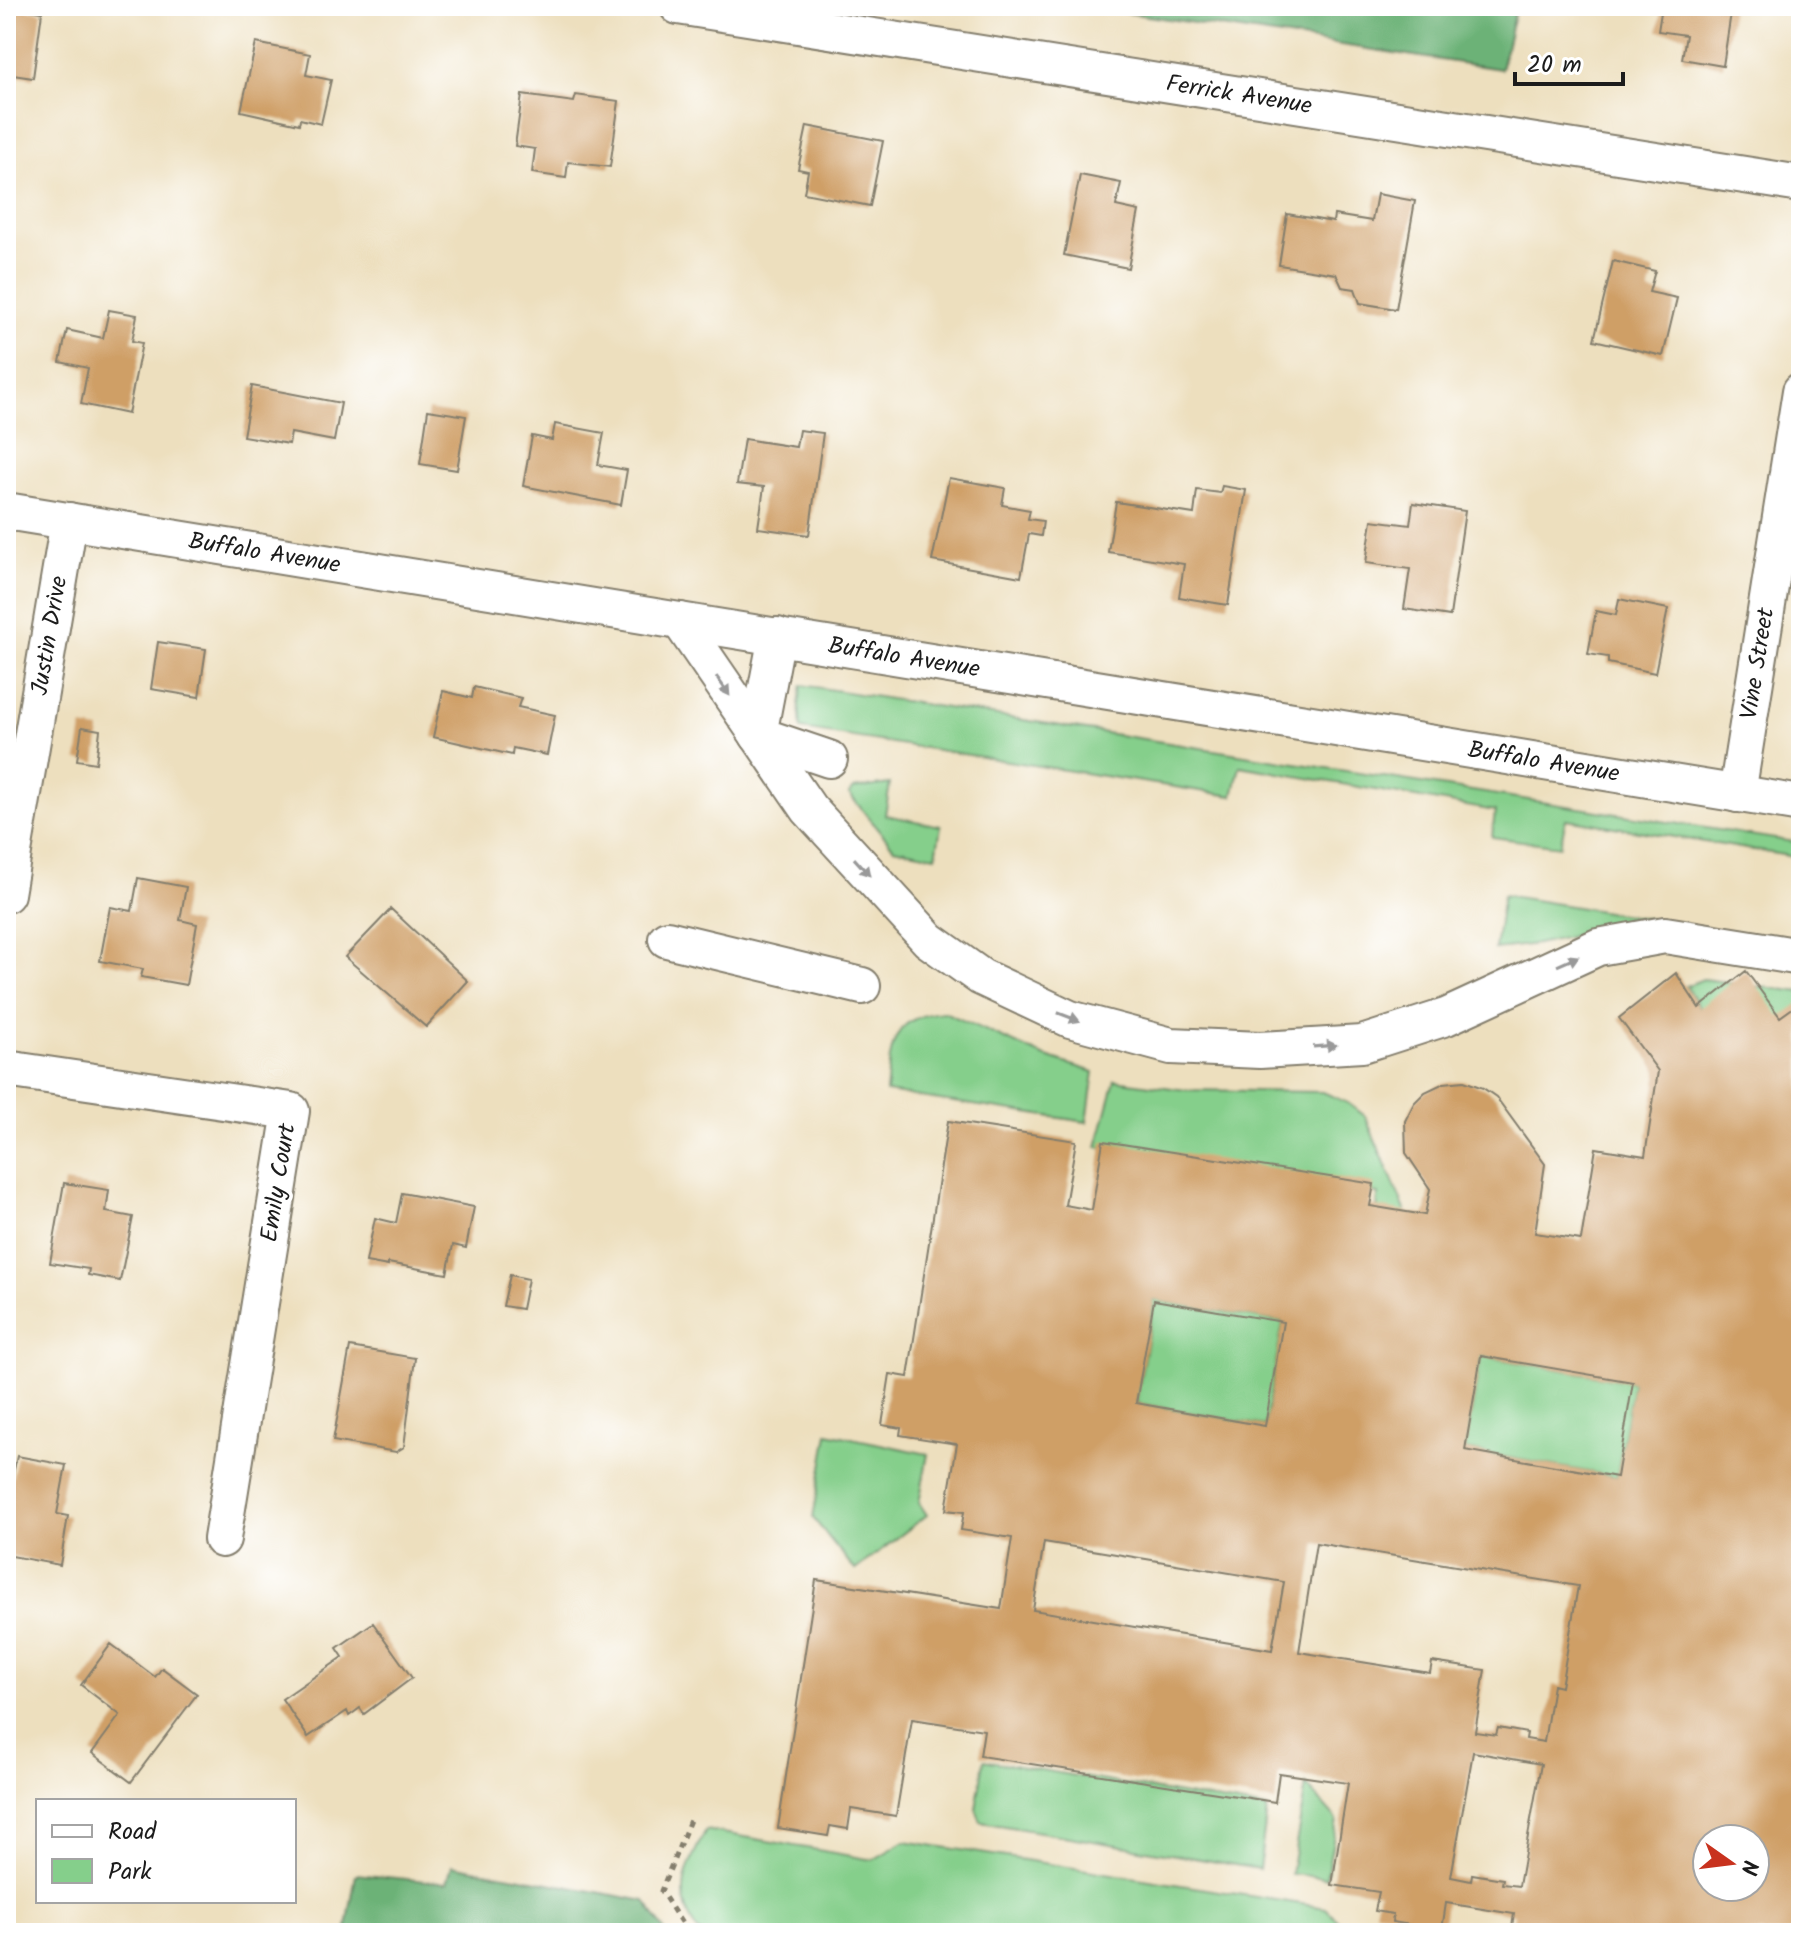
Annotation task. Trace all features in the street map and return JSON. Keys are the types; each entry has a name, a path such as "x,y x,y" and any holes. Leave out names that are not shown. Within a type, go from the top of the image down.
{"street":[{"name":"Ferrick Avenue","path":"678,6 1801,184"},
{"name":"Vine Street","path":"1737,794 1801,391"},
{"name":"Buffalo Avenue","path":"6,511 1801,804"},
{"name":"Justin Drive","path":"6,894 69,521"},
{"path":"680,621 809,809 929,940 981,977 1070,1019 1171,1046 1260,1050 1362,1044 1446,1017 1598,947 1665,935 1801,957"},
{"path":"758,735 777,636"},
{"path":"758,735 829,759"},
{"path":"667,939 862,986"},
{"name":"Emily Court","path":"6,1069 291,1111 222,1539"}],"path":[{"path":"688,1933 661,1891 690,1820"}],"green space":[{"path":"1081,6 1516,6 1501,69"},
{"path":"802,685 1801,843 1801,858 1566,819 1560,846 1492,837 1495,811 1240,766 1233,796 801,729 799,704"},
{"path":"890,784 885,815 941,826 936,856 894,848 849,794 853,789"},
{"path":"1503,895 1650,919 1537,944 1495,949"},
{"path":"1703,979 1801,992 1801,1021 1706,1018 1686,986"},
{"path":"944,1012 1043,1056 1094,1072 1087,1122 886,1092 892,1048 903,1027 926,1015"},
{"path":"1115,1080 1186,1090 1323,1092 1348,1103 1365,1116 1411,1224 1377,1217 1378,1194 1097,1147"},
{"path":"1154,1300 1283,1322 1265,1426 1136,1403"},
{"path":"1481,1356 1633,1382 1617,1477 1465,1450"},
{"path":"828,1433 928,1454 919,1503 927,1515 855,1570 813,1518"},
{"path":"984,1760 1267,1809 1259,1869 981,1822 976,1809"},
{"path":"1306,1785 1337,1820 1326,1878 1291,1874"},
{"path":"706,1830 873,1860 905,1841 1326,1908 1350,1933 699,1933 690,1919 684,1894 688,1869"},
{"path":"452,1865 645,1901 666,1933 346,1933 356,1874 447,1883"}],"building":[{"path":"6,6 42,12 33,78 6,74"},
{"path":"1662,6 1732,6 1723,66 1682,59 1686,35 1658,31"},
{"path":"256,43 310,54 306,75 331,80 321,124 300,119 299,124 241,111"},
{"path":"522,95 574,102 576,95 619,101 610,167 568,162 566,178 532,173 535,149 515,146"},
{"path":"807,126 883,141 870,206 804,193 808,171 798,169"},
{"path":"1080,175 1121,183 1116,206 1139,211 1128,268 1064,255"},
{"path":"1377,194 1415,201 1396,309 1360,303 1355,289 1342,287 1336,274 1279,265 1287,214 1333,222 1334,215 1372,221"},
{"path":"1613,261 1655,271 1649,292 1677,298 1663,356 1594,340"},
{"path":"109,310 137,315 132,341 142,343 128,414 81,404 88,368 60,362 67,330 103,338"},
{"path":"252,386 341,403 334,441 291,433 289,444 243,436"},
{"path":"428,410 466,416 457,470 420,464"},
{"path":"555,424 604,433 598,465 627,470 621,505 523,486 532,436 552,440"},
{"path":"799,430 823,433 809,535 758,528 764,487 737,484 744,439 796,447"},
{"path":"949,478 1005,488 1002,505 1030,510 1028,519 1043,521 1041,536 1029,534 1021,577 932,561"},
{"path":"1222,486 1246,490 1228,605 1179,597 1184,564 1108,552 1116,502 1194,514 1197,490 1220,493"},
{"path":"1413,503 1465,511 1450,616 1404,609 1410,569 1366,563 1372,520 1410,525"},
{"path":"1619,599 1668,609 1655,673 1608,663 1608,657 1588,654 1596,611 1616,615"},
{"path":"158,642 206,649 199,697 151,689"},
{"path":"474,687 521,698 518,707 555,715 547,755 513,748 512,755 433,737 443,691 472,698"},
{"path":"82,727 100,730 96,763 77,760"},
{"path":"138,878 186,887 180,920 197,924 186,985 141,977 143,969 100,961 110,907 132,911"},
{"path":"391,909 468,981 426,1027 345,957"},
{"path":"1746,971 1780,1017 1801,1002 1801,1933 1511,1933 1514,1914 1446,1903 1442,1930 1392,1922 1393,1914 1375,1911 1379,1892 1332,1885 1348,1783 1279,1773 1275,1802 980,1756 984,1730 912,1719 896,1816 851,1809 848,1829 830,1826 828,1836 778,1828 816,1580 1001,1609 1012,1538 961,1530 964,1512 946,1510 957,1444 900,1435 901,1428 882,1425 890,1374 908,1377 948,1121 1076,1141 1065,1205 1092,1210 1103,1141 1374,1184 1370,1206 1425,1215 1430,1189 1406,1153 1405,1121 1414,1103 1425,1092 1444,1083 1464,1081 1496,1097 1545,1164 1535,1233 1581,1240 1596,1148 1645,1156 1658,1071 1619,1018 1676,973 1699,1008","holes":["1154,1300 1283,1322 1265,1426 1136,1403","1481,1356 1633,1382 1617,1477 1465,1450","1044,1542 1284,1582 1272,1650 1033,1610","1316,1543 1578,1586 1561,1687 1553,1685 1544,1742 1526,1739 1527,1733 1498,1728 1496,1735 1475,1732 1485,1670 1432,1662 1430,1673 1299,1652","1473,1752 1541,1764 1519,1886 1502,1884 1503,1879 1472,1874 1471,1881 1451,1877"]},
{"path":"64,1183 109,1190 106,1212 133,1217 120,1281 88,1275 89,1269 50,1263"},
{"path":"402,1193 474,1207 466,1248 453,1245 447,1274 366,1262 375,1218 396,1223"},
{"path":"510,1275 528,1279 522,1309 503,1306"},
{"path":"350,1347 415,1358 404,1447 396,1452 333,1441"},
{"path":"17,1456 66,1465 57,1514 68,1516 60,1565 6,1555 6,1506"},
{"path":"373,1623 412,1678 364,1714 360,1708 349,1716 347,1711 308,1737 282,1699 343,1657 337,1648"},
{"path":"111,1644 155,1677 162,1668 197,1694 131,1782 92,1753 120,1715 81,1685"}]}
